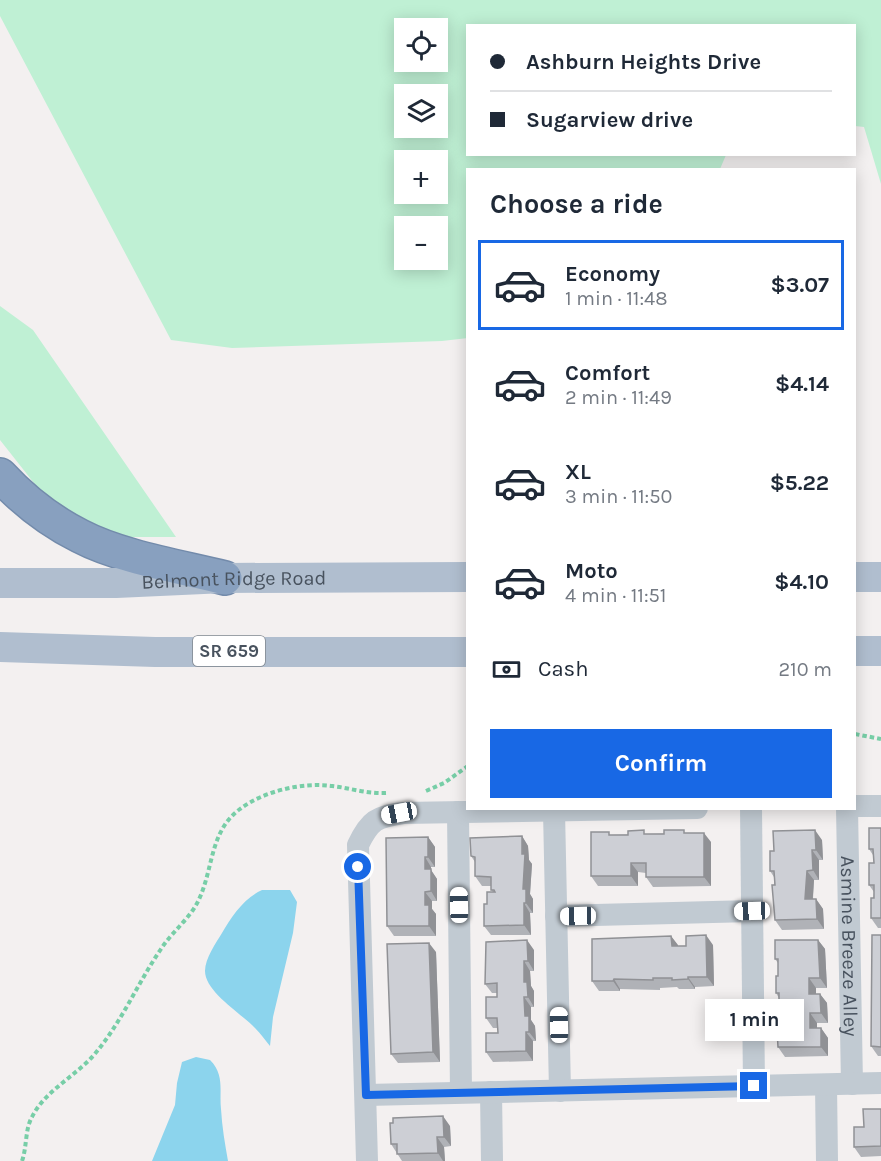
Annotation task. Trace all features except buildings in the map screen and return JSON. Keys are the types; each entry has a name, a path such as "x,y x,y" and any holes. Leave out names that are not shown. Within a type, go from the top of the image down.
{"highway":[{"path":"0,475 32,505 58,524 82,537 108,548 225,578"}],"main road":[{"name":"Belmont Ridge Road","path":"0,583 116,583 225,578 466,577"},
{"path":"856,577 881,577"},
{"name":"SR 659","path":"0,647 155,652 466,652"},
{"path":"856,651 881,651"}],"street":[{"path":"856,806 881,806"},
{"path":"367,1161 358,844 368,825 384,816 403,813 602,810"},
{"path":"751,810 754,1086"},
{"name":"Asmine Breeze Alley","path":"847,810 852,1084"},
{"path":"554,811 560,1090"},
{"path":"458,812 461,1092"},
{"path":"556,916 752,911"},
{"path":"366,1095 881,1083"},
{"path":"826,1085 827,1161"},
{"path":"491,1092 492,1161"}],"path":[{"path":"856,734 881,739"},
{"path":"416,792 426,791 444,783 466,767"},
{"path":"22,1161 26,1150 30,1120 38,1105 92,1058 112,1033 162,947 194,909 207,879 215,841 226,823 240,809 258,798 294,787 330,786 372,794 390,793"}],"green space":[{"path":"0,0 881,0 881,184 864,127 856,126 856,24 466,24 466,156 726,156 720,168 466,168 466,338 232,348 171,340 0,16"},
{"path":"0,306 33,330 176,537 109,537 45,497 0,440"}],"water":[{"path":"262,890 290,890 297,902 293,933 273,1017 270,1046 255,1028 217,995 205,971 211,951 234,914 249,898"},
{"path":"196,1057 210,1060 220,1077 222,1122 228,1161 152,1161 175,1105 182,1062"}],"route":[{"path":"358,867 366,1095 754,1086"}]}
